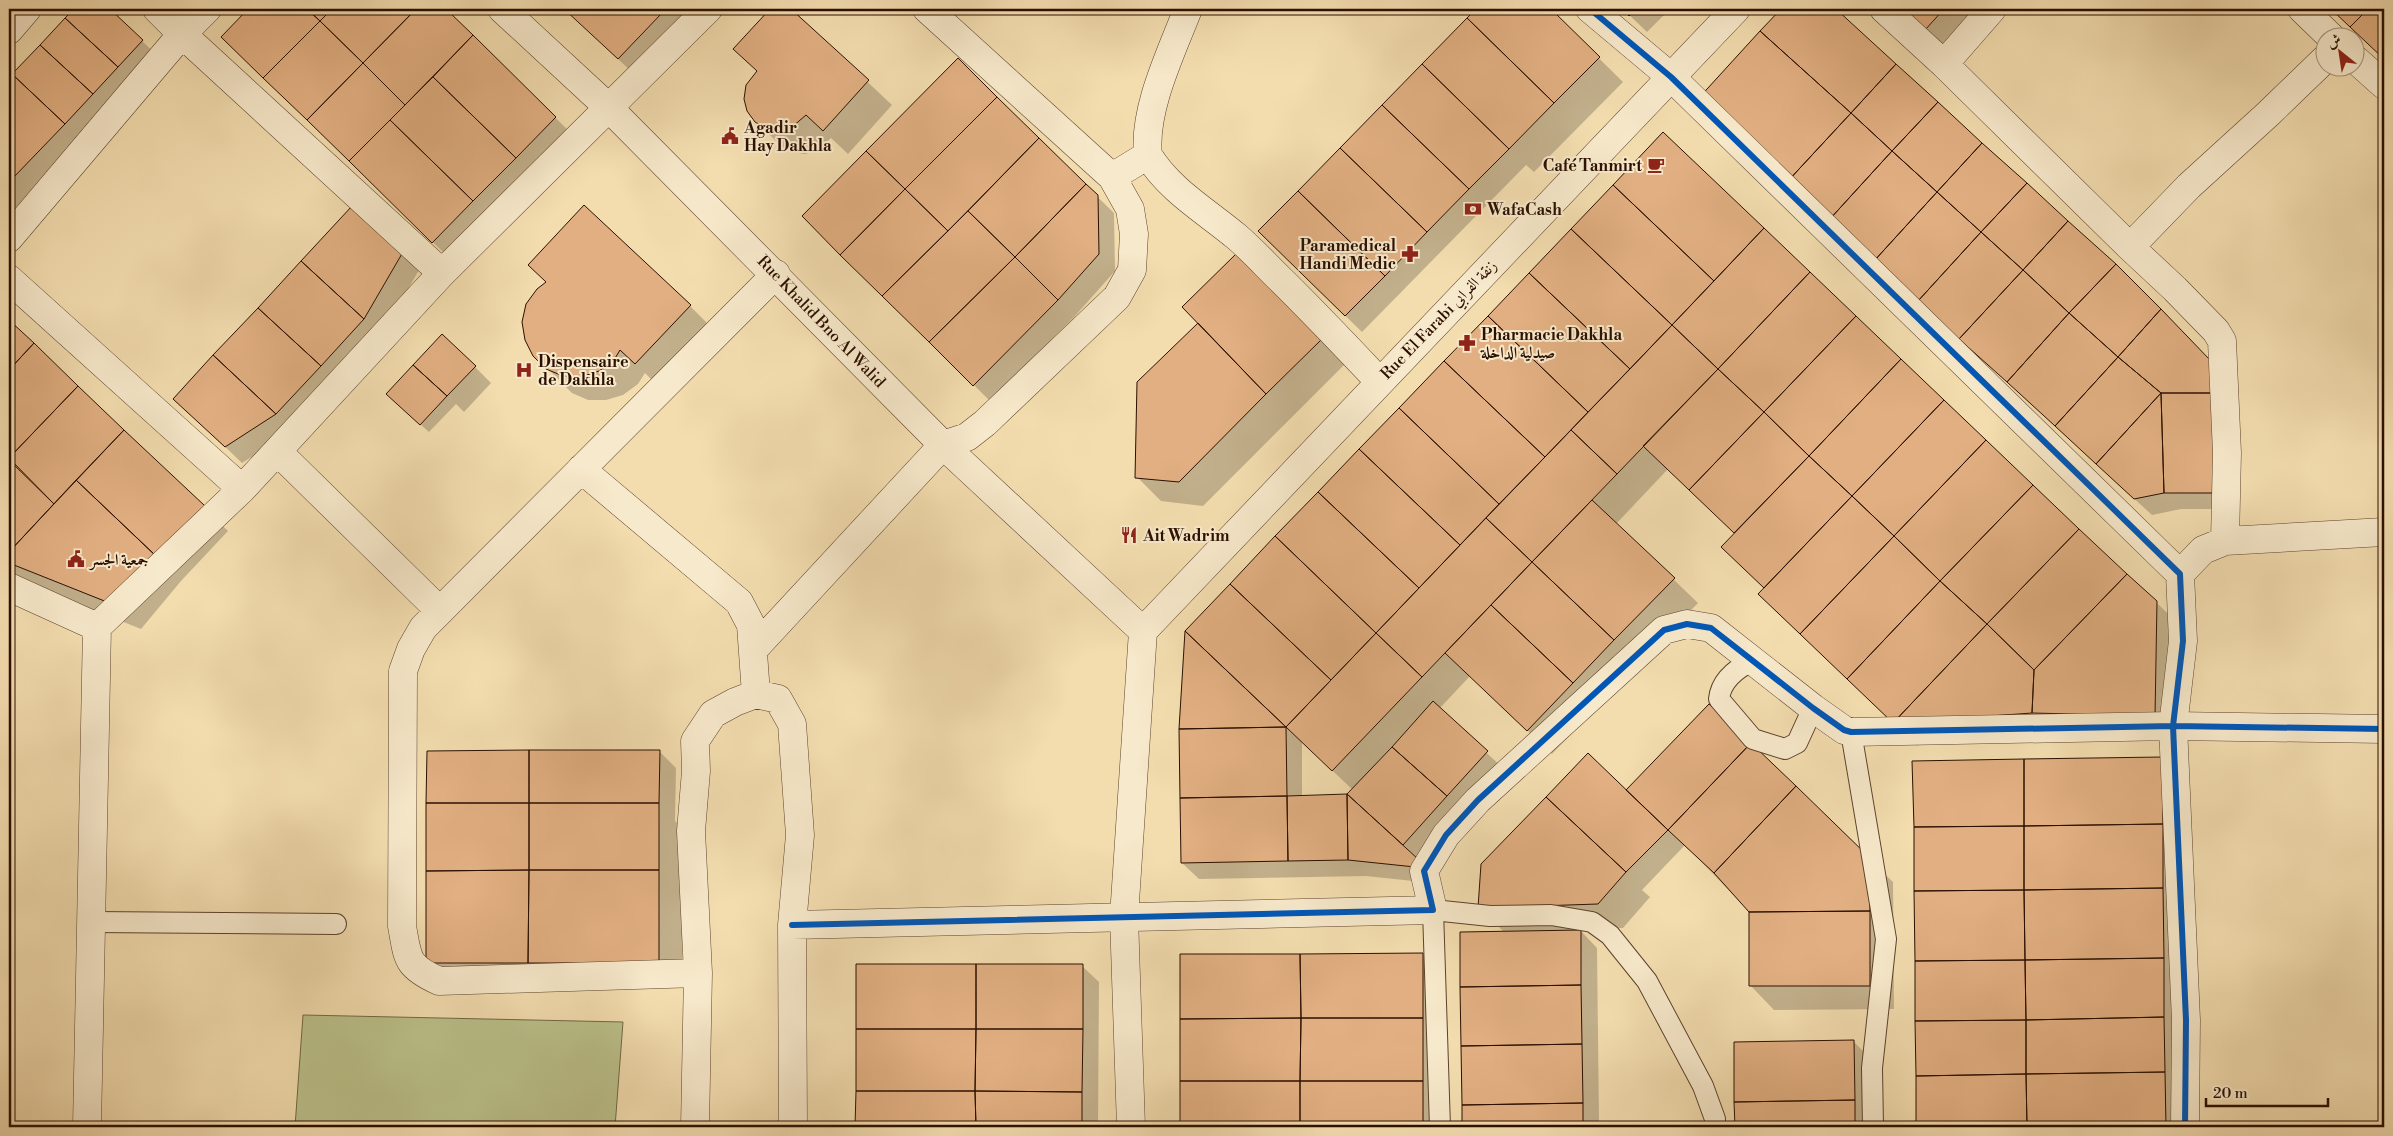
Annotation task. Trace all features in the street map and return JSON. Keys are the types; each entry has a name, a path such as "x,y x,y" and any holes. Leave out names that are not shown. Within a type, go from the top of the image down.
{"street":[{"path":"9,30 27,9"},
{"path":"157,9 442,273"},
{"path":"9,238 182,34 207,9"},
{"name":"Rue Khalid Bno Al Walid","path":"502,9 610,108 943,445 1143,631"},
{"path":"87,1127 97,628 242,489 442,273 708,9"},
{"path":"754,649 943,445 967,437 985,423 1117,297 1132,270 1134,234 1130,209 1112,177 927,9"},
{"path":"1188,9 1150,117 1146,138 1148,155 1156,168 1170,182 1200,210 1237,237 1306,304 1379,381"},
{"path":"1590,9 1671,77 2180,574 2183,640 2173,726 2186,1020 2185,1127"},
{"name":"Rue El Farabi زنقة الفرابي","path":"1143,631 1379,381 1736,9"},
{"path":"1884,9 1944,64 2216,331 2222,341 2227,453 2225,541"},
{"path":"1944,64 1992,9"},
{"path":"2302,9 2322,28"},
{"path":"2130,247 2189,186 2316,68"},
{"path":"2366,69 2384,85"},
{"path":"1112,177 1148,155"},
{"path":"698,973 439,981 418,972 408,957 402,926 403,671 411,648 423,628 776,274"},
{"path":"9,279 242,489"},
{"path":"278,452 440,611"},
{"path":"581,469 734,596 751,625 756,694"},
{"path":"2180,574 2202,550 2225,541 2384,532"},
{"path":"9,588 97,628"},
{"path":"792,925 1433,910 1424,871 1446,835 1478,800 1664,630 1687,624 1711,628 1754,660 1812,708 1844,730 1851,732 2173,726 2384,729"},
{"path":"1131,1127 1124,917 1143,631"},
{"path":"695,1127 698,973 691,831 696,771 695,741 713,714 756,694 778,699 792,724 800,835 792,925 793,1127"}],"lane":[{"path":"1754,660 1732,674 1720,688 1719,699 1753,739 1785,749 1797,743 1812,708"},
{"path":"1851,732 1886,939 1872,1068 1873,1127"},
{"path":"1440,1127 1433,910 1490,916 1551,914 1592,922 1610,935 1647,981 1703,1086 1715,1118 1715,1127"},
{"path":"91,922 336,924"}],"green space":[{"path":"303,1015 623,1022 615,1127 295,1127"}],"building":[{"path":"74,9 110,9 143,40 118,67 65,18"},
{"path":"248,9 307,9 320,21 263,78 221,37"},
{"path":"307,9 332,9 320,21"},
{"path":"332,9 416,9 363,63 320,21"},
{"path":"416,9 446,9 473,35 405,105 363,63"},
{"path":"564,9 658,9 662,13 618,59"},
{"path":"770,9 791,9 869,80 823,131 806,115 792,127 780,130 767,129 755,122 747,111 744,99 746,85 757,71 733,49"},
{"path":"1476,9 1551,9 1600,57 1554,103 1467,18"},
{"path":"1622,9 1637,9 1629,16"},
{"path":"1781,9 1836,9 1896,64 1851,113 1760,31"},
{"path":"1902,9 1944,9 1925,30"},
{"path":"2331,9 2368,9 2350,27"},
{"path":"2368,9 2384,9 2384,59 2366,42 2366,28 2350,27"},
{"path":"65,18 118,67 93,94 40,45"},
{"path":"1467,18 1554,103 1509,149 1422,64"},
{"path":"320,21 363,63 307,120 263,78"},
{"path":"1760,31 1851,113 1787,182 1697,100"},
{"path":"473,35 556,117 516,158 433,77"},
{"path":"40,45 93,94 65,124 12,74"},
{"path":"958,58 997,97 905,189 866,151"},
{"path":"363,63 405,105 349,161 307,120"},
{"path":"1422,64 1509,149 1469,189 1382,105"},
{"path":"1896,64 1938,102 1892,151 1851,113"},
{"path":"12,74 65,124 12,179 9,176 9,78"},
{"path":"433,77 516,158 473,201 390,120"},
{"path":"997,97 1039,138 948,231 905,189"},
{"path":"1938,102 1982,143 1937,192 1892,151"},
{"path":"1382,105 1469,189 1427,232 1340,148"},
{"path":"1851,113 1892,151 1829,220 1787,182"},
{"path":"390,120 473,201 432,243 349,161"},
{"path":"1663,132 1764,228 1714,281 1613,185"},
{"path":"1039,138 1086,184 1015,257 968,211"},
{"path":"1982,143 2027,183 1981,232 1937,192"},
{"path":"1340,148 1427,232 1385,276 1298,191"},
{"path":"866,151 905,189 840,255 802,216"},
{"path":"1892,151 1937,192 1874,261 1829,220"},
{"path":"2027,183 2068,221 2023,270 1981,232"},
{"path":"1086,184 1098,195 1099,254 1058,300 1015,257"},
{"path":"1613,185 1714,281 1672,325 1571,229"},
{"path":"905,189 948,231 882,296 840,255"},
{"path":"1298,191 1385,276 1345,316 1258,231"},
{"path":"1937,192 1981,232 1918,301 1874,261"},
{"path":"584,205 691,305 635,364 620,350 614,360 599,371 581,377 563,376 546,369 533,356 525,340 522,322 526,304 537,289 546,282 528,265"},
{"path":"352,206 403,252 364,319 301,261"},
{"path":"968,211 1015,257 929,342 882,296"},
{"path":"2068,221 2116,264 2069,313 2023,270"},
{"path":"1764,228 1810,272 1718,369 1672,325"},
{"path":"1571,229 1672,325 1630,369 1529,273"},
{"path":"1981,232 2023,270 1959,339 1918,301"},
{"path":"1238,252 1323,338 1266,394 1182,307"},
{"path":"1015,257 1058,300 973,386 929,342"},
{"path":"301,261 364,319 321,366 258,308"},
{"path":"2116,264 2161,309 2118,357 2069,313"},
{"path":"2023,270 2069,313 2007,382 1959,339"},
{"path":"1810,272 1856,316 1764,412 1718,369"},
{"path":"1529,273 1630,369 1588,412 1488,316"},
{"path":"258,308 321,366 276,414 213,355"},
{"path":"2161,309 2211,361 2216,393 2161,393 2118,357"},
{"path":"2069,313 2118,357 2055,426 2007,382"},
{"path":"1488,316 1588,412 1545,457 1444,361"},
{"path":"1856,316 1901,359 1809,456 1764,412"},
{"path":"9,320 34,343 9,370"},
{"path":"1198,323 1266,394 1179,482 1135,478 1137,382"},
{"path":"1672,325 1718,369 1617,474 1571,430"},
{"path":"442,334 476,366 447,396 413,365"},
{"path":"34,343 78,386 9,458 9,370"},
{"path":"213,355 276,414 225,447 173,399"},
{"path":"2118,357 2161,393 2096,464 2055,426"},
{"path":"1901,359 1944,400 1852,496 1809,456"},
{"path":"1444,361 1545,457 1499,504 1399,408"},
{"path":"413,365 447,396 420,425 386,394"},
{"path":"1718,369 1764,412 1689,490 1643,446"},
{"path":"78,386 124,430 54,504 9,458"},
{"path":"2161,393 2216,393 2216,493 2164,493"},
{"path":"2161,393 2164,493 2134,499 2096,464"},
{"path":"1944,400 1986,440 1894,536 1852,496"},
{"path":"1399,408 1499,504 1460,545 1359,449"},
{"path":"1764,412 1809,456 1734,533 1689,490"},
{"path":"124,430 205,506 157,557 76,480"},
{"path":"1571,430 1617,474 1532,562 1486,518"},
{"path":"1986,440 2033,485 1940,581 1894,536"},
{"path":"1359,449 1460,545 1419,588 1318,492"},
{"path":"1809,456 1852,496 1764,588 1721,547"},
{"path":"9,460 54,504 9,552"},
{"path":"76,480 157,557 117,606 9,563 9,552"},
{"path":"2033,485 2079,529 1987,624 1940,581"},
{"path":"1318,492 1419,588 1376,633 1275,536"},
{"path":"1852,496 1894,536 1800,634 1758,594"},
{"path":"1592,500 1675,578 1614,640 1532,562"},
{"path":"1486,518 1532,562 1422,677 1376,633"},
{"path":"2079,529 2127,574 2034,670 1987,624"},
{"path":"1275,536 1376,633 1331,680 1230,584"},
{"path":"1894,536 1940,581 1847,679 1800,634"},
{"path":"1532,562 1614,640 1573,683 1491,605"},
{"path":"2127,574 2157,601 2155,716 2032,713 2034,670"},
{"path":"1940,581 1987,624 1893,723 1847,679"},
{"path":"1230,584 1331,680 1286,727 1185,631"},
{"path":"1491,605 1573,683 1527,731 1445,653"},
{"path":"1987,624 2034,670 2032,713 1893,723"},
{"path":"1185,631 1286,727 1179,729"},
{"path":"1376,633 1422,677 1332,771 1286,727"},
{"path":"1433,701 1488,751 1447,796 1392,747"},
{"path":"1709,704 1751,743 1668,830 1626,790"},
{"path":"1286,727 1287,796 1180,798 1179,729"},
{"path":"1751,743 1796,786 1714,873 1668,830"},
{"path":"1392,747 1447,796 1403,845 1347,794"},
{"path":"529,750 529,803 426,803 427,751"},
{"path":"529,750 660,750 659,803 529,803"},
{"path":"1588,753 1668,830 1626,872 1546,797"},
{"path":"2162,757 2163,824 2024,826 2024,759"},
{"path":"2024,759 2024,826 1914,827 1912,761"},
{"path":"1796,786 1869,857 1870,911 1749,912 1714,873"},
{"path":"1347,794 1418,859 1415,867 1348,860"},
{"path":"1347,794 1348,860 1288,861 1287,796"},
{"path":"1287,796 1288,861 1181,863 1180,798"},
{"path":"1546,797 1626,872 1598,904 1478,908 1481,864"},
{"path":"426,803 529,803 529,870 426,871"},
{"path":"529,803 659,803 659,870 529,870"},
{"path":"2163,824 2163,888 2024,890 2024,826"},
{"path":"2024,826 2024,890 1914,891 1914,827"},
{"path":"529,870 528,963 426,963 426,871"},
{"path":"529,870 659,870 659,963 528,963"},
{"path":"2163,888 2164,958 2025,960 2024,890"},
{"path":"2024,890 2025,960 1915,961 1914,891"},
{"path":"1870,911 1870,986 1749,986 1749,912"},
{"path":"1581,930 1581,985 1460,987 1460,932"},
{"path":"1423,953 1423,1018 1301,1018 1300,954"},
{"path":"1180,954 1300,954 1301,1018 1180,1019"},
{"path":"2164,958 2164,1017 2026,1020 2025,960"},
{"path":"2025,960 2026,1020 1915,1021 1915,961"},
{"path":"856,964 976,964 976,1029 856,1029"},
{"path":"976,964 1083,964 1083,1029 976,1029"},
{"path":"1581,985 1582,1044 1461,1046 1460,987"},
{"path":"2164,1017 2165,1072 2026,1074 2026,1020"},
{"path":"1301,1018 1423,1018 1423,1081 1300,1081"},
{"path":"1301,1018 1300,1081 1180,1081 1180,1019"},
{"path":"2026,1020 2026,1074 1916,1076 1915,1021"},
{"path":"856,1029 976,1029 975,1091 856,1091"},
{"path":"976,1029 1083,1029 1082,1092 975,1091"},
{"path":"1854,1040 1855,1100 1734,1102 1734,1042"},
{"path":"1582,1044 1583,1103 1462,1105 1461,1046"},
{"path":"2165,1072 2166,1127 2027,1127 2026,1074"},
{"path":"2026,1074 2027,1127 1916,1127 1916,1076"},
{"path":"1180,1081 1300,1081 1300,1127 1180,1127"},
{"path":"1300,1081 1423,1081 1423,1127 1300,1127"},
{"path":"856,1091 975,1091 976,1127 855,1127"},
{"path":"975,1091 1082,1092 1082,1127 976,1127"},
{"path":"1855,1100 1855,1127 1735,1127 1734,1102"},
{"path":"1583,1103 1583,1127 1462,1127 1462,1105"}],"cycle path":[{"path":"1590,9 1671,77 2180,574 2183,641 2173,726 2186,1020 2185,1127"},
{"path":"792,925 1433,910 1424,871 1446,835 1478,800 1664,630 1687,624 1711,628 1813,708 1844,730 1851,732 2173,726 2384,729"}],"place":[{"name":"Agadir Hay Dakhla","path":"730,136"},
{"name":"Café Tanmirt","path":"1656,165"},
{"name":"WafaCash","path":"1473,209"},
{"name":"Paramedical Handi Medic","path":"1410,254"},
{"name":"Pharmacie Dakhla صيدلية الداخلة","path":"1467,343"},
{"name":"Dispensaire de Dakhla","path":"524,370"},
{"name":"Ait Wadrim","path":"1129,535"},
{"name":"جمعية الجسر","path":"76,559"}]}
